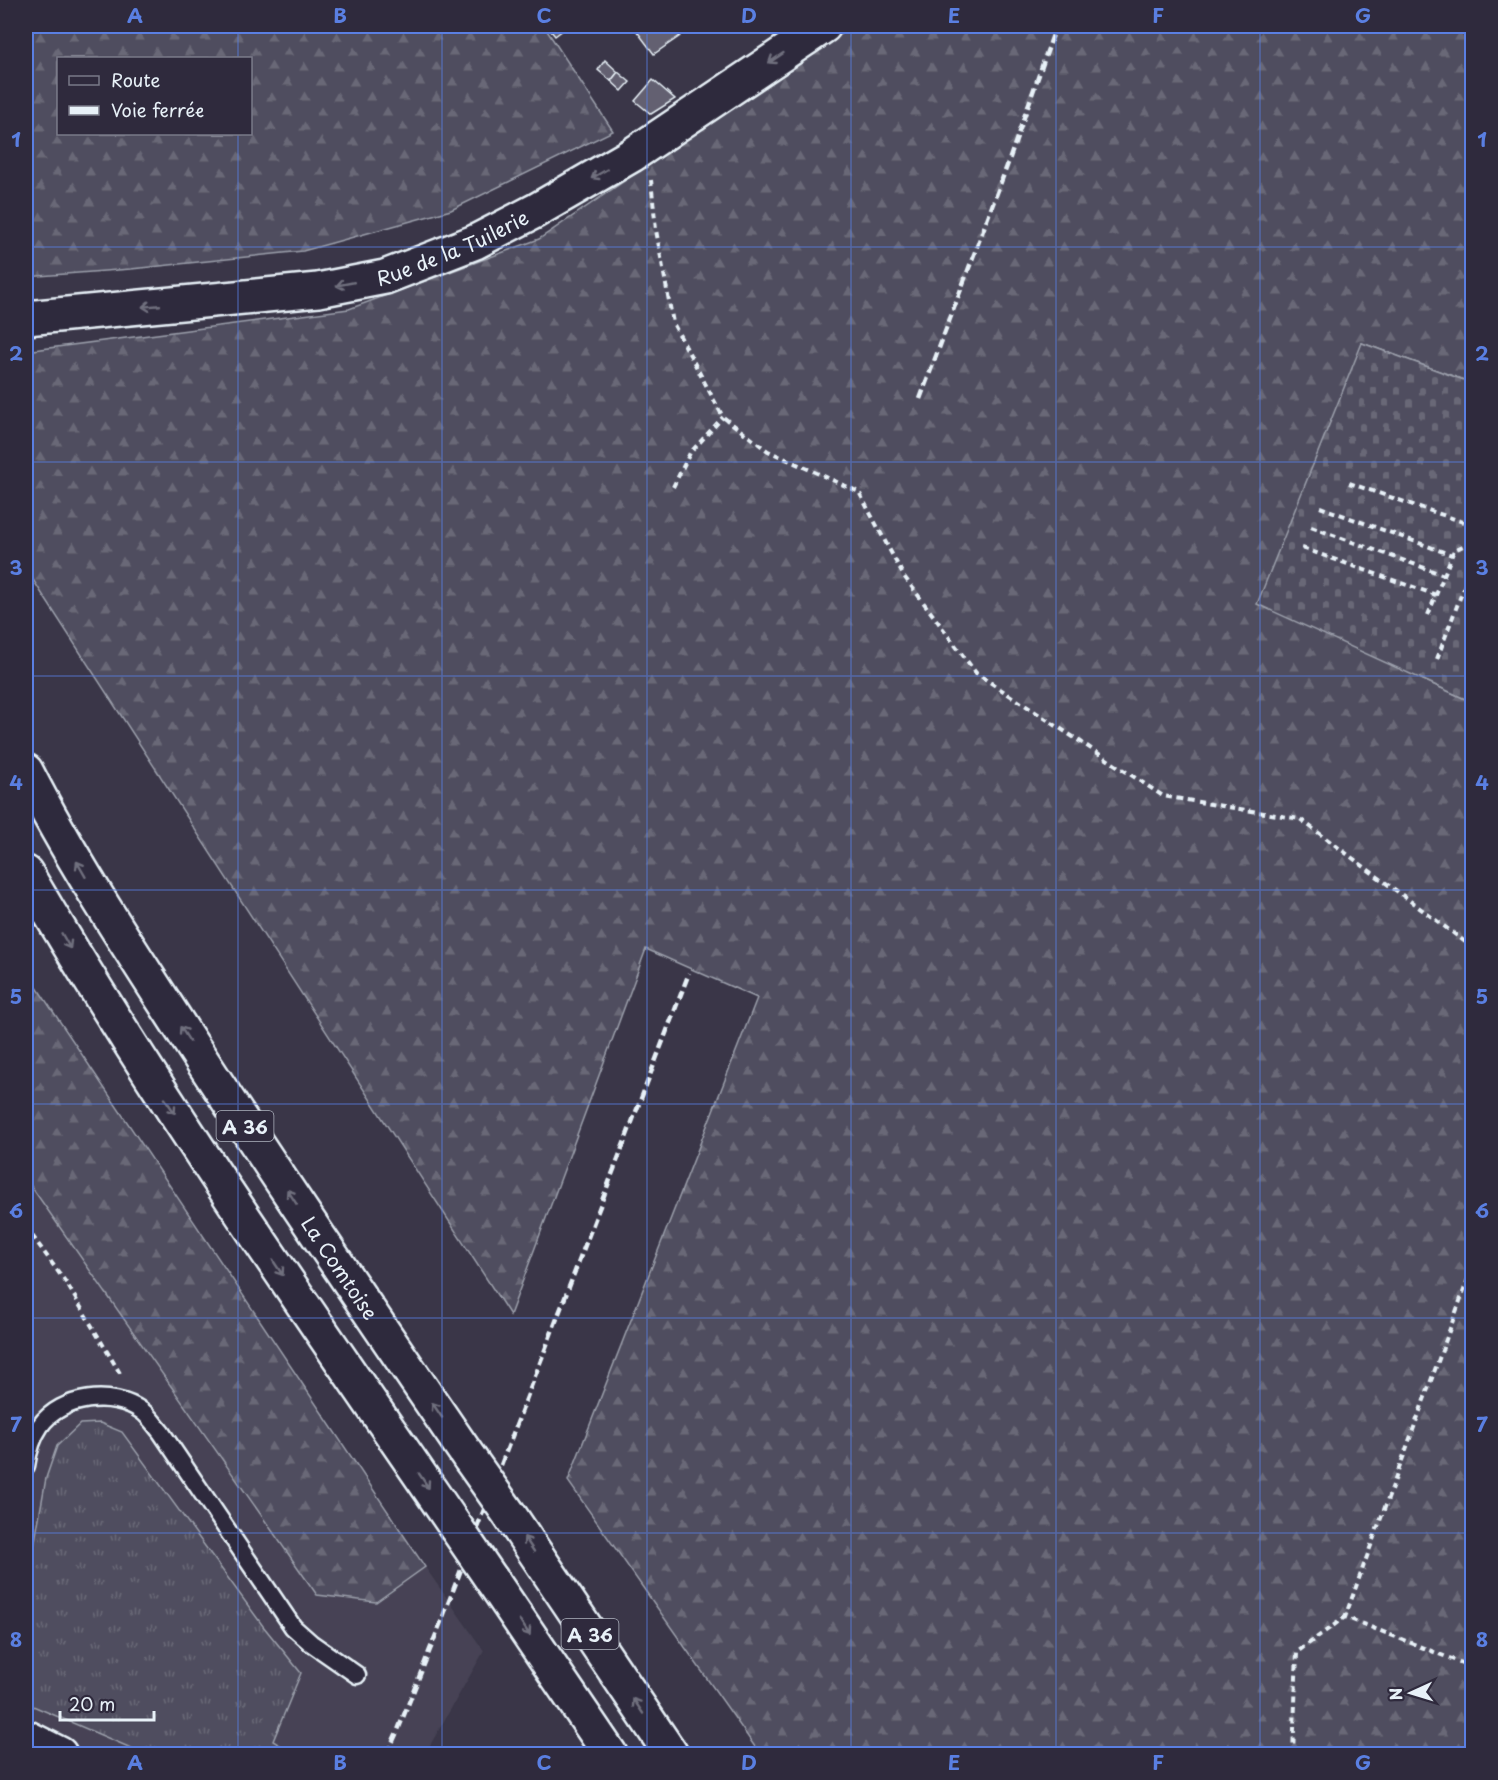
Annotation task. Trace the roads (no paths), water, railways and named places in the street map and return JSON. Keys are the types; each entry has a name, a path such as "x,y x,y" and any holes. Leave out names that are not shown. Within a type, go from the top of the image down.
{"main road":[{"name":"Rue de la Tuilerie","path":"26,318 318,290 385,277 475,242 535,211 649,143 824,26"},
{"name":"La Comtoise","path":"26,771 111,920 201,1058 337,1265 509,1514 671,1755"},
{"name":"A 36","path":"26,873 71,951 159,1090 610,1755"},
{"path":"26,1737 60,1755"}],"lane":[{"path":"26,1466 29,1446 40,1425 52,1414 67,1406 85,1399 104,1397 125,1402 143,1411 161,1432 293,1627 311,1643 357,1675"}],"railway":[{"path":"920,399 1007,166 1056,26"},
{"path":"387,1754 441,1622 689,973"}]}
